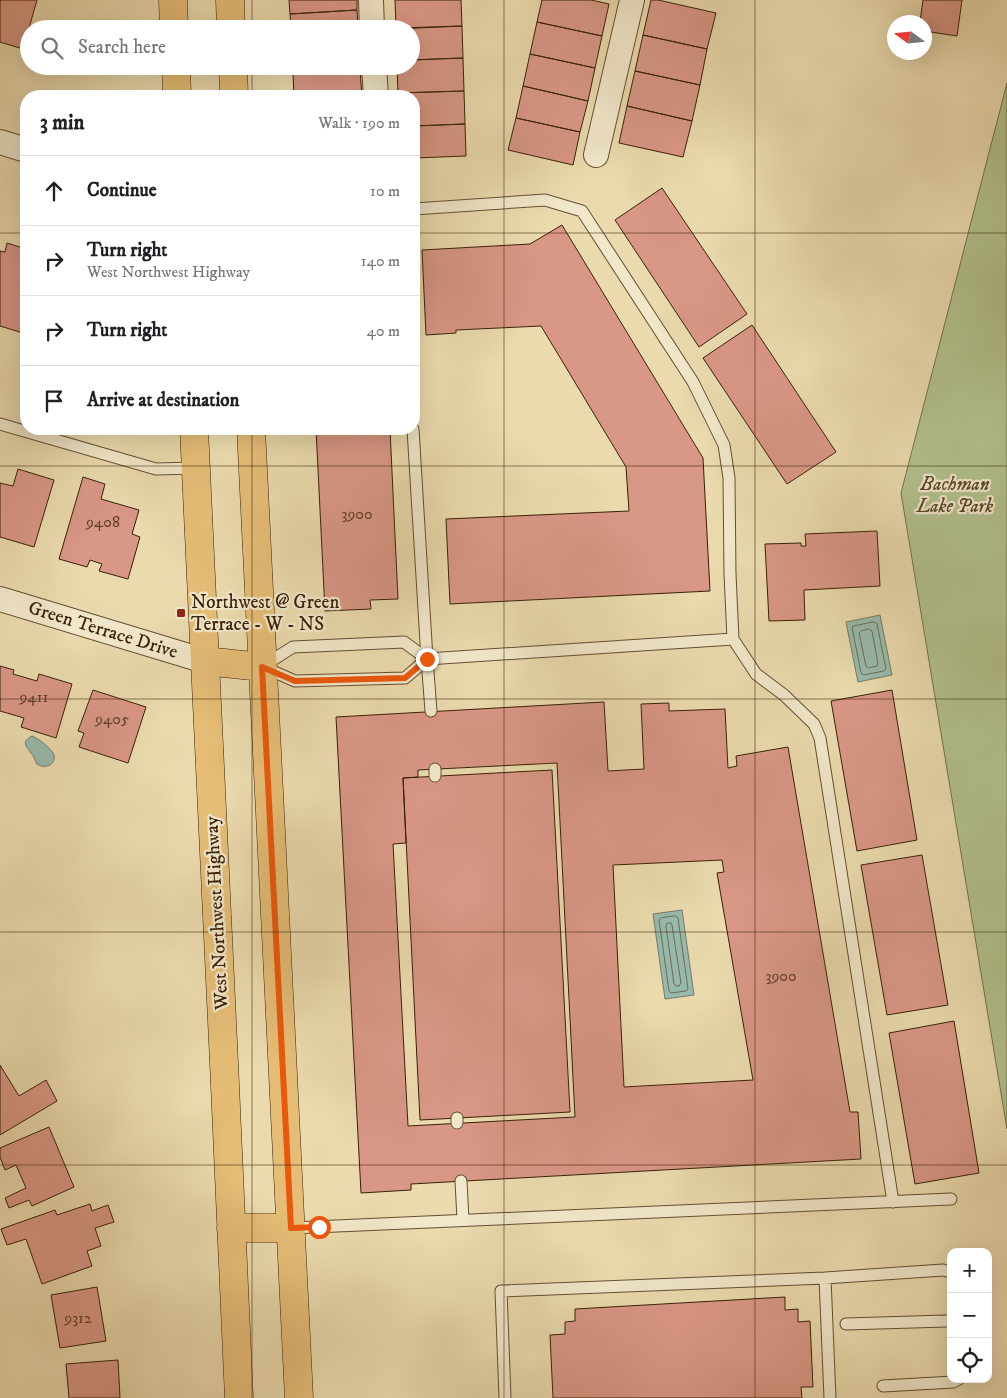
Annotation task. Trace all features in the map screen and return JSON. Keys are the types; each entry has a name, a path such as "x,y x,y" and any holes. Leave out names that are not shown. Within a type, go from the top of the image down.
{"main road":[{"path":"173,0 174,20"},
{"path":"230,0 231,20"},
{"path":"176,75 177,90"},
{"path":"233,75 234,90"},
{"name":"West Northwest Highway","path":"194,435 231,1228 244,1394"},
{"path":"251,435 299,1398"},
{"path":"206,661 262,667"},
{"path":"231,1228 291,1228"}],"street":[{"path":"371,0 372,20"},
{"path":"596,155 632,0"},
{"path":"375,75 376,90"},
{"path":"0,142 20,148"},
{"name":"Green Terrace Drive","path":"0,599 206,661"}],"lane":[{"path":"420,209 545,200 582,211 693,382 724,445 728,478 733,640 756,674 784,695 814,724 820,738 893,1202"},
{"path":"0,424 20,430"},
{"path":"38,435 156,469 196,468"},
{"path":"413,435 431,712"},
{"path":"262,667 295,681 405,678 427,659 733,640"},
{"path":"262,667 293,647 404,642 427,659"},
{"path":"461,1181 463,1220"},
{"path":"291,1228 951,1199"},
{"path":"505,1398 500,1292 947,1271"},
{"path":"825,1278 830,1398"},
{"path":"846,1324 947,1321"},
{"path":"883,1386 947,1382"}],"green space":[{"name":"Bachman Lake Park","path":"1007,83 1007,1129 901,493"}],"water":[{"path":"880,615 892,675 858,682 846,622"},
{"path":"32,736 53,753 54,759 49,766 37,764 26,744 27,740"},
{"path":"682,910 694,995 665,999 653,914"}],"building":[{"path":"0,0 37,0 31,20 20,20 20,48 0,42"},
{"path":"289,0 357,0 357,10 290,14"},
{"path":"395,0 461,0 462,26 420,27 420,20 396,20"},
{"path":"542,0 591,0 609,4 602,36 537,22"},
{"path":"651,0 716,13 707,49 643,35"},
{"path":"923,0 962,0 957,36 932,32 932,15 921,15"},
{"path":"357,10 358,20 290,20 290,14"},
{"path":"537,22 602,36 595,68 530,54"},
{"path":"462,26 463,58 420,60 420,28"},
{"path":"643,35 707,49 700,85 635,71"},
{"path":"530,54 595,68 588,101 523,86"},
{"path":"463,58 464,91 420,92 420,90 398,90 397,75 420,75 420,60"},
{"path":"635,71 700,85 692,121 627,106"},
{"path":"293,75 360,75 362,90 294,90"},
{"path":"523,86 588,101 580,132 516,118"},
{"path":"464,91 465,124 420,126 420,92"},
{"path":"627,106 692,121 683,157 619,143"},
{"path":"516,118 580,132 573,165 508,150"},
{"path":"465,124 466,156 420,158 420,126"},
{"path":"662,188 747,314 699,347 615,220"},
{"path":"562,225 703,458 710,591 450,604 446,519 629,511 626,467 541,326 456,330 456,333 426,335 422,250 530,244"},
{"path":"7,243 20,247 20,332 0,326 0,251 5,252"},
{"path":"752,325 836,452 787,484 703,358"},
{"path":"316,435 390,435 398,599 370,600 371,609 325,611"},
{"path":"18,469 54,480 34,547 0,537 0,483 13,486"},
{"path":"83,477 105,484 101,499 139,510 132,534 140,537 128,579 99,571 102,564 90,560 87,567 59,559"},
{"path":"877,531 880,586 804,590 805,620 769,621 765,544 801,543 801,546 806,546 805,534"},
{"path":"0,666 14,670 13,674 37,681 39,674 72,684 56,738 21,727 24,718 0,711"},
{"path":"93,690 146,707 128,763 79,747 84,733 78,731"},
{"path":"892,690 917,840 857,851 831,701"},
{"path":"604,702 608,771 644,769 641,704 669,703 669,711 725,709 728,768 737,766 736,756 788,747 850,1112 858,1112 861,1159 411,1184 411,1190 361,1193 336,717","holes":["557,763 575,1117 408,1126 393,844 406,843 403,778 418,777 418,770","722,860 724,872 717,873 753,1080 624,1087 613,865"]},
{"path":"552,770 570,1112 420,1120 403,778"},
{"path":"922,855 948,1005 887,1015 861,865"},
{"path":"954,1021 979,1173 915,1184 889,1033"},
{"path":"0,1065 19,1096 46,1080 57,1101 0,1135"},
{"path":"49,1127 74,1187 32,1206 29,1200 9,1208 5,1198 26,1188 16,1165 5,1170 0,1157 0,1148"},
{"path":"90,1204 92,1211 108,1205 114,1222 95,1228 101,1246 87,1251 92,1266 42,1284 26,1239 7,1245 1,1229 55,1210 57,1215"},
{"path":"97,1287 106,1341 60,1348 51,1295"},
{"path":"785,1297 785,1310 798,1309 798,1322 810,1321 813,1387 801,1387 802,1398 553,1398 550,1335 565,1334 565,1322 575,1321 575,1309"},
{"path":"118,1360 120,1398 69,1398 66,1364"}],"place":[{"name":"Northwest @ Green Terrace - W - NS","path":"181,613"}],"route":[{"path":"319,1227 291,1228 262,667 295,681 405,678 427,659"}]}
